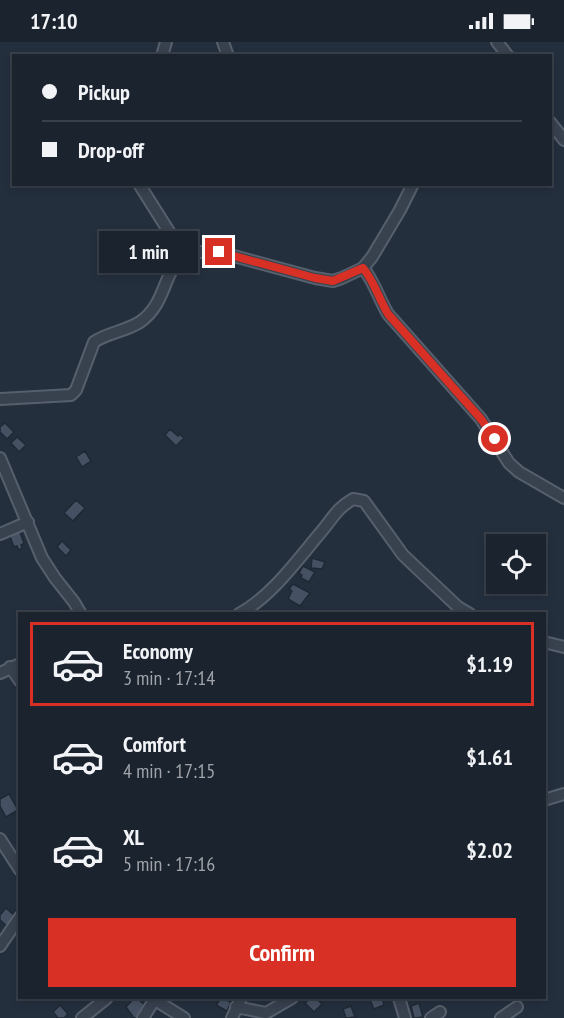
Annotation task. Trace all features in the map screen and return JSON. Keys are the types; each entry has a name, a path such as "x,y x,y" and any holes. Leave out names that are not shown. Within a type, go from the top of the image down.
{"street":[{"path":"497,42 506,54"},
{"path":"552,125 564,140"},
{"path":"140,186 180,249 183,259"},
{"path":"0,399 71,395 76,390 94,342 99,338 122,332 141,321 155,309 172,268 189,255 204,251 219,252 333,281 363,268 372,257 412,186"},
{"path":"363,268 370,276 380,302 388,314 481,419 508,463 519,472 564,498"},
{"path":"0,458 42,558 80,612"},
{"path":"242,612 265,595 323,529 339,507 352,499 364,501 403,555 458,607 467,612"},
{"path":"0,534 28,522"},
{"path":"546,642 564,647"},
{"path":"0,673 15,665"},
{"path":"546,799 564,794"},
{"path":"0,839 18,865"},
{"path":"0,946 18,920"},
{"path":"82,1018 106,999"},
{"path":"143,1018 153,999"},
{"path":"156,999 184,1018"},
{"path":"236,1008 266,1013 290,999"},
{"path":"399,999 405,1018"},
{"path":"501,1018 517,1007"}],"building":[{"path":"5,423 14,432 7,439 0,432 0,427"},
{"path":"170,429 184,438 176,446 165,435"},
{"path":"17,437 26,445 19,452 11,443"},
{"path":"85,451 91,461 82,467 76,457"},
{"path":"76,500 85,508 73,521 64,513"},
{"path":"19,530 24,543 19,550 17,546 14,547 9,534"},
{"path":"62,541 71,550 66,556 57,547"},
{"path":"312,558 325,562 322,569 311,568"},
{"path":"303,566 315,572 309,582 301,578 302,575 299,573"},
{"path":"293,584 310,593 300,606 288,599 292,591 289,589"},
{"path":"9,794 18,810 6,817 0,806 0,799"},
{"path":"6,908 15,916 7,926 0,920 0,915"},
{"path":"133,999 138,999 148,1008 139,1018 134,1018 126,1007"},
{"path":"220,999 231,1002 227,1011 216,1005"},
{"path":"310,999 317,999 322,1004 314,1012 305,1003"},
{"path":"369,999 382,999 384,1005 374,1009"},
{"path":"419,1003 423,1017 414,1018 411,1006"},
{"path":"60,1005 68,1014 64,1018 58,1018 53,1012"},
{"path":"351,1006 355,1017 346,1018 343,1009"}],"route":[{"path":"219,252 333,281 363,268 370,276 380,302 388,314 481,419 495,439"}]}
